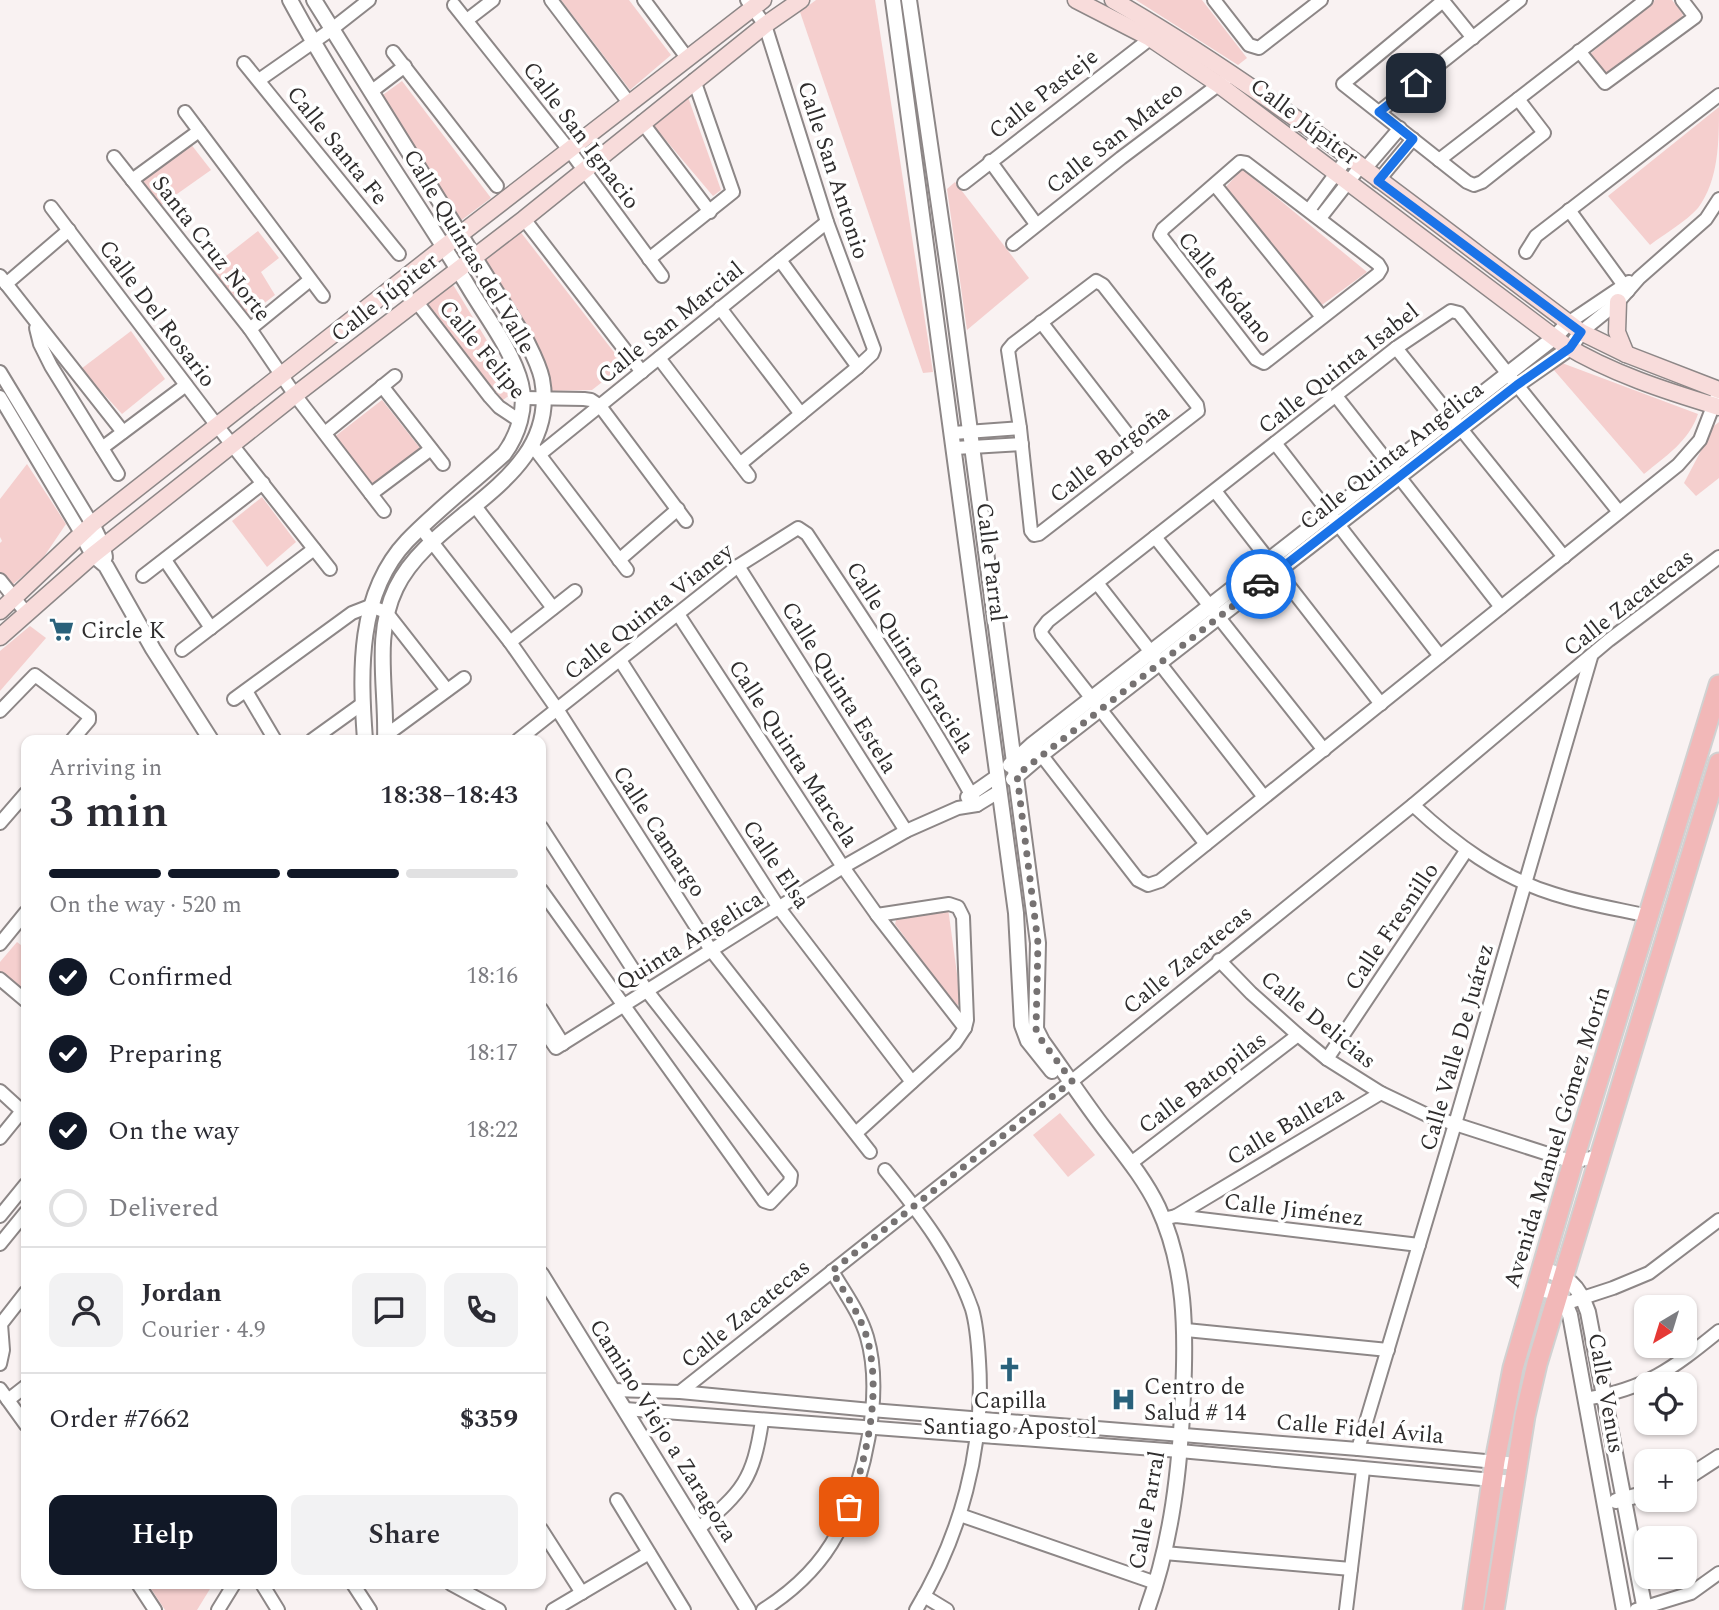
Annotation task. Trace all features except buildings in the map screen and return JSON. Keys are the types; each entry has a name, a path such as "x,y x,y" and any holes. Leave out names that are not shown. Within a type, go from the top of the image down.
{"main road":[{"name":"Calle Júpiter","path":"0,637 101,556 232,444 524,219 694,80 801,0"},
{"name":"Calle Júpiter","path":"5,603 87,529 218,427 279,371 461,235 688,59 754,3"},
{"name":"Calle Júpiter","path":"1097,3 1233,74 1575,327 1717,398"},
{"name":"Calle Júpiter","path":"1157,34 1218,84 1570,348 1664,389 1717,398"},
{"path":"1623,292 1617,332 1626,354"},
{"name":"Avenida Manuel Gómez Morín","path":"1472,1610 1513,1368 1719,685"},
{"name":"Avenida Manuel Gómez Morín","path":"1494,1610 1525,1416 1599,1156 1715,796 1719,763"}],"street":[{"name":"Calle Quintas del Valle","path":"290,0 312,42 444,247 511,358 519,375 523,398 520,421 511,445 406,542 393,560 370,606 364,646 362,704 365,735"},
{"name":"Calle Quintas del Valle","path":"314,0 526,340 542,376 544,398 536,450 432,542 405,571 386,612"},
{"path":"259,80 369,0"},
{"path":"467,20 494,0"},
{"path":"551,0 630,104"},
{"path":"644,0 688,59"},
{"name":"Calle Parral","path":"893,0 1016,913 1023,1030 1028,1041 1088,1106 1131,1163 1156,1203 1170,1217 1186,1330 1182,1435 1164,1553 1147,1610"},
{"name":"Calle Parral","path":"909,0 1038,943 1036,1029 1068,1083"},
{"path":"1214,0 1249,44 1259,48 1317,1"},
{"path":"1379,112 1520,0"},
{"path":"1439,160 1646,0"},
{"path":"1579,51 1605,83 1695,17 1682,0"},
{"path":"1473,38 1443,1 1343,84 1474,185 1482,182 1544,133 1518,99"},
{"name":"Calle San Antonio","path":"754,3 765,25 827,222 874,349 871,356 858,367"},
{"name":"Calle San Ignacio","path":"454,5 569,150 662,276"},
{"name":"Calle Pasteje","path":"964,183 1157,34"},
{"path":"393,52 497,186"},
{"name":"Calle Santa Fe","path":"244,63 399,254"},
{"path":"372,91 405,66"},
{"name":"Calle San Mateo","path":"1013,244 1233,74"},
{"path":"649,259 730,196 733,190 694,80"},
{"path":"1526,251 1536,236 1719,95"},
{"path":"185,112 323,296"},
{"path":"642,122 710,212"},
{"path":"1309,209 1400,128"},
{"path":"132,180 200,131"},
{"path":"1378,181 1413,139"},
{"name":"Santa Cruz Norte","path":"114,157 250,329 295,395"},
{"path":"990,161 1036,224"},
{"name":"Calle Ródano","path":"1240,162 1244,162 1309,209 1381,269 1261,363 1255,359 1160,236 1163,229 1214,185 1240,162"},
{"path":"1320,218 1342,178"},
{"path":"1214,185 1322,317"},
{"name":"Calle Quinta Angélica","path":"998,783 1037,749 1333,518 1390,465 1451,416 1555,337 1575,327 1623,292 1706,219 1719,199"},
{"name":"Calle Del Rosario","path":"51,207 330,569"},
{"path":"1569,210 1623,292"},
{"path":"524,219 642,372"},
{"name":"Calle San Marcial","path":"536,450 600,406 827,222"},
{"path":"69,230 3,280 123,432"},
{"path":"740,464 858,367 780,260"},
{"path":"250,329 310,280"},
{"name":"Calle Borgoña","path":"1092,282 1099,282 1197,405 1196,413 1036,535 1031,531 1008,350 1041,322 1092,282"},
{"name":"Calle Quinta Angélica","path":"1333,518 1399,477 1517,385 1570,348 1575,327 1623,292"},
{"name":"Calle Felipe","path":"416,302 490,397 499,407 520,421"},
{"path":"720,308 801,414"},
{"name":"Calle Quinta Isabel","path":"1095,704 1042,635 1041,630 1045,625 1444,313 1459,313 1619,512"},
{"path":"1041,322 1142,453"},
{"path":"36,324 40,344 51,366 118,474"},
{"path":"1396,348 1564,556"},
{"path":"659,358 749,477"},
{"path":"0,372 153,649 208,735"},
{"path":"325,433 395,376"},
{"path":"102,448 186,385"},
{"path":"382,387 443,464"},
{"path":"295,395 384,511"},
{"path":"1336,396 1501,607"},
{"path":"0,397 87,529"},
{"path":"523,398 591,400 600,406 686,521"},
{"path":"1037,749 1138,880 1148,886 1154,884 1661,480 1700,440 1717,398"},
{"path":"953,433 1020,428"},
{"path":"1275,443 1440,656"},
{"path":"955,448 1022,444"},
{"path":"371,494 431,449"},
{"path":"536,450 623,565 678,509"},
{"path":"143,576 263,483"},
{"path":"1215,491 1381,704"},
{"path":"475,506 553,608"},
{"name":"Calle Camargo","path":"421,528 510,642 557,709 711,950 870,1152"},
{"name":"Calle Quinta Vianey","path":"524,735 738,566 792,530 802,529 807,534"},
{"name":"Calle Quinta Graciela","path":"807,534 933,727 974,799"},
{"path":"1155,537 1324,750"},
{"path":"183,650 314,549"},
{"name":"Calle Zacatecas","path":"680,1392 1413,805 1591,655 1719,557"},
{"path":"165,560 211,628"},
{"name":"Calle Quinta Estela","path":"738,566 906,831"},
{"path":"0,580 5,603 23,618"},
{"path":"1097,583 1265,797"},
{"path":"510,642 575,591"},
{"path":"234,699 352,613 370,606 386,612 447,691"},
{"path":"385,735 383,651 386,612"},
{"name":"Calle Quinta Marcela","path":"678,614 843,867 965,1028"},
{"name":"Calle Valle De Juárez","path":"1358,1449 1526,884 1591,655"},
{"name":"Calle Elsa","path":"620,660 779,908 912,1082"},
{"path":"0,711 35,674 89,716 89,720 76,735"},
{"path":"389,735 464,678"},
{"path":"246,691 272,735"},
{"path":"319,735 362,704"},
{"path":"1095,704 1206,844"},
{"name":"Quinta Angelica","path":"558,1045 843,867 906,831 958,808 998,783"},
{"path":"0,823 21,799"},
{"path":"1413,805 1466,851 1526,884 1555,895 1649,916"},
{"path":"546,835 647,991 791,1175 788,1185 770,1203 764,1201 546,897"},
{"name":"Calle Fresnillo","path":"1327,1059 1466,851"},
{"path":"856,1133 955,1043 967,1020 961,911 958,907 949,904 877,915"},
{"path":"0,944 21,922"},
{"name":"Calle Delicias","path":"1219,960 1251,993 1327,1059 1381,1093 1427,1115 1573,1162"},
{"path":"0,979 21,998"},
{"path":"546,1020 558,1045"},
{"path":"546,1032 558,1045"},
{"name":"Calle Batopilas","path":"1131,1163 1298,1035"},
{"path":"0,1091 21,1106"},
{"name":"Calle Balleza","path":"1170,1217 1381,1093"},
{"path":"0,1138 21,1112"},
{"path":"1573,1162 1599,1156"},
{"path":"885,1170 914,1207 962,1284 973,1312 980,1374 979,1418 960,1515 946,1553 916,1610"},
{"path":"12,1229 0,1217 21,1190"},
{"name":"Calle Jiménez","path":"1170,1217 1419,1245"},
{"path":"0,1244 21,1218"},
{"path":"1536,1288 1583,1298 1630,1282 1649,1272 1719,1220"},
{"name":"Calle Venus","path":"1542,1268 1559,1295 1584,1399 1624,1610"},
{"path":"763,1610 805,1577 836,1535 860,1476 871,1410 872,1386 867,1337 853,1306 832,1271"},
{"name":"Calle Venus","path":"1559,1295 1575,1285 1588,1312 1642,1610"},
{"name":"Camino Viejo a Zaragoza","path":"546,1289 625,1409 748,1610"},
{"path":"0,1364 4,1319 21,1298"},
{"path":"1186,1330 1388,1350"},
{"path":"1584,1399 1651,1381 1719,1331"},
{"path":"0,1389 21,1418"},
{"path":"9,1400 21,1390"},
{"name":"Calle Fidel Ávila","path":"613,1390 680,1392 1358,1449 1516,1473"},
{"name":"Calle Fidel Ávila","path":"625,1409 1180,1451 1363,1470 1516,1473"},
{"path":"698,1529 737,1493 751,1472 757,1455 762,1421"},
{"path":"1697,1471 1719,1457"},
{"path":"1346,1610 1363,1470"},
{"path":"1604,1503 1634,1497"},
{"path":"617,1500 684,1610"},
{"path":"960,1515 1156,1583"},
{"path":"546,1537 582,1593"},
{"path":"553,1610 649,1553"},
{"path":"1164,1553 1351,1569"},
{"path":"1642,1610 1691,1593 1719,1573"},
{"path":"141,1589 155,1610"},
{"path":"218,1610 231,1589"},
{"path":"265,1589 278,1610"},
{"path":"356,1589 370,1610"},
{"path":"460,1589 499,1610"},
{"path":"924,1596 947,1610"}],"shaded area":[{"path":"561,0 629,0 671,55 630,90"},
{"path":"816,0 875,0 933,372 923,373 800,12"},
{"path":"1136,0 1202,0 1247,58 1238,65"},
{"path":"1655,0 1672,0 1683,14 1681,22 1608,76 1595,64 1590,54"},
{"path":"402,81 491,198 459,222 380,97"},
{"path":"688,97 721,190 713,196 653,125"},
{"path":"1719,107 1714,173 1705,197 1688,218 1650,245 1608,196"},
{"path":"190,143 211,170 160,206 142,182"},
{"path":"1242,169 1367,272 1315,310 1225,188"},
{"path":"955,182 1029,278 967,330 947,189"},
{"path":"519,230 624,365 592,390 548,391 481,260"},
{"path":"258,231 279,258 261,272 275,295 245,318 208,270"},
{"path":"452,283 500,362 510,395 503,400 424,305"},
{"path":"131,331 165,379 122,414 81,369"},
{"path":"1562,363 1698,414 1694,424 1683,440 1644,474 1553,369"},
{"path":"382,400 420,448 369,486 333,438"},
{"path":"1719,422 1719,478 1696,496 1684,483 1714,426"},
{"path":"27,464 66,524 41,561 11,586 0,574 0,499"},
{"path":"262,497 296,542 267,567 232,521"},
{"path":"30,626 46,638 0,691 0,651"},
{"path":"948,908 961,1003 956,1006 895,924 897,917"},
{"path":"17,942 21,945 21,990 0,974 0,962"},
{"path":"1060,1113 1095,1155 1068,1177 1033,1135"},
{"path":"151,1589 210,1589 197,1610 165,1610"}],"way so far":[{"path":"849,1507 860,1476 869,1427 872,1386 867,1337 853,1306 832,1271 1072,1081 1036,1029 1038,943 1017,775 1261,584"}],"place":[{"name":"Circle K","path":"61,630"},
{"name":"Capilla Santiago Apostol","path":"1010,1370"},
{"name":"Centro de Salud # 14","path":"1124,1399"}],"route":[{"path":"1261,584 1517,385 1570,348 1581,332 1378,181 1413,139 1379,112 1416,83"}]}
